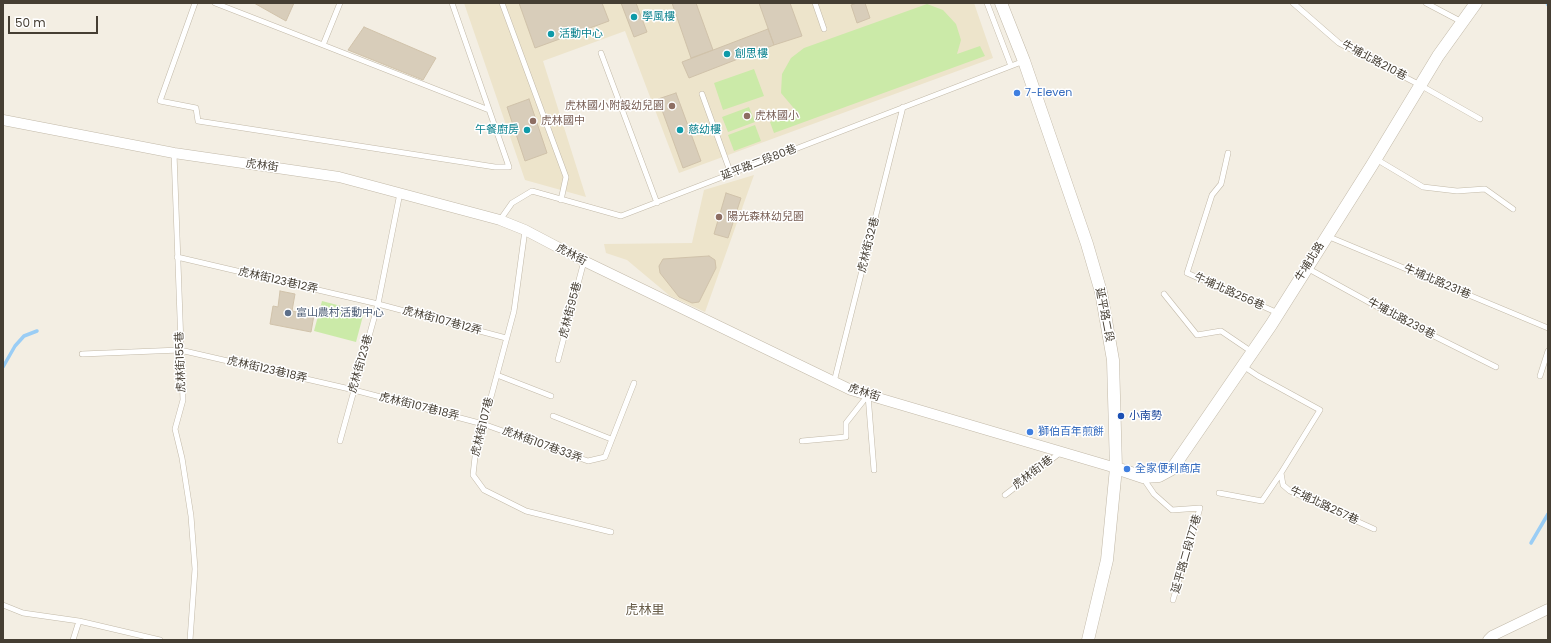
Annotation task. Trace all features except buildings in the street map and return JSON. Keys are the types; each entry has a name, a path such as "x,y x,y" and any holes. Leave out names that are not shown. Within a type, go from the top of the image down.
{"street":[{"name":"延平路二段","path":"1001,3 1024,61 1087,244 1101,292 1113,360 1116,468 1107,560 1088,640"},
{"name":"牛埔北路","path":"1116,468 1143,477 1159,476 1172,469 1278,313 1438,56 1476,3"},
{"name":"虎林街","path":"3,120 174,153 339,177 500,220 525,230 584,261 851,390 1116,468"},
{"path":"1488,640 1492,636 1548,609"}],"lane":[{"path":"195,3 160,101 196,108 198,121 495,167 509,166 452,3"},
{"path":"215,3 489,110"},
{"path":"323,45 340,3"},
{"path":"502,3 566,177 561,200"},
{"path":"815,3 824,29"},
{"path":"987,3 1011,66"},
{"name":"牛埔北路210巷","path":"1293,3 1339,43 1420,85 1480,119"},
{"path":"1426,3 1462,22"},
{"path":"600,53 657,203"},
{"name":"延平路二段80巷","path":"500,220 512,203 532,191 621,216 1024,61"},
{"path":"702,94 731,174"},
{"name":"虎林街32巷","path":"834,382 903,108"},
{"name":"虎林街155巷","path":"174,153 182,400 175,429 182,458 191,516 195,569 190,640"},
{"name":"牛埔北路256巷","path":"1228,153 1220,184 1212,195 1187,273 1278,313"},
{"path":"1375,159 1423,187 1457,191 1485,189 1513,209"},
{"name":"虎林街123巷","path":"340,441 378,304 400,193"},
{"name":"虎林街107巷","path":"525,230 514,311 483,424 472,475 484,490 526,511 611,532"},
{"name":"牛埔北路231巷","path":"1327,236 1548,328"},
{"name":"虎林街123巷12弄","path":"178,258 378,304"},
{"name":"虎林街95巷","path":"558,360 584,261"},
{"name":"牛埔北路239巷","path":"1307,268 1396,317 1496,367"},
{"path":"1164,294 1197,335 1221,331 1252,352"},
{"name":"虎林街107巷12弄","path":"378,304 506,338"},
{"name":"虎林街123巷18弄","path":"82,354 180,350 354,390"},
{"path":"1540,376 1548,351"},
{"name":"牛埔北路257巷","path":"1243,366 1258,376 1320,410 1281,473 1283,485 1290,491 1374,529"},
{"path":"497,375 551,396"},
{"name":"虎林街107巷33弄","path":"483,424 588,461 605,457 634,383"},
{"name":"虎林街107巷18弄","path":"354,390 483,424"},
{"path":"802,441 846,437 846,423 868,395"},
{"path":"868,395 874,470"},
{"path":"553,416 612,439"},
{"name":"虎林街1巷","path":"1004,494 1062,452"},
{"path":"1219,492 1262,501 1281,473"},
{"name":"延平路二段177巷","path":"1143,477 1154,494 1172,510 1200,508 1173,600"},
{"path":"3,605 23,613 79,621 160,640"},
{"path":"73,640 79,621"}],"shaded area":[{"name":"虎林國小","path":"464,3 974,3 993,58 679,173 625,31 543,61 586,197 525,180"},
{"name":"陽光森林幼兒園","path":"754,175 705,312 670,296 627,260 606,253 604,244 692,243 704,190"}],"green space":[{"path":"927,4 943,10 956,24 961,40 957,54 980,46 985,56 774,133 770,122 797,112 781,93 782,74 791,58 804,48"},
{"path":"754,69 764,96 723,110 714,83"},
{"path":"749,107 755,122 728,132 722,117"},
{"path":"755,125 761,141 734,151 728,135"},
{"path":"322,301 364,312 356,342 314,331"}],"waterway":[{"path":"3,367 15,346 24,336 37,331"},
{"path":"1531,543 1548,514"}],"place":[{"name":"學風樓","path":"634,17"},
{"name":"活動中心","path":"551,34"},
{"name":"創思樓","path":"727,54"},
{"name":"7-Eleven","path":"1017,93"},
{"name":"虎林國小附設幼兒園","path":"672,106"},
{"name":"虎林國小","path":"747,116"},
{"name":"虎林國中","path":"533,121"},
{"name":"午餐廚房","path":"527,130"},
{"name":"慈幼樓","path":"680,130"},
{"name":"陽光森林幼兒園","path":"719,217"},
{"name":"富山農村活動中心","path":"288,313"},
{"name":"小南勢","path":"1121,416"},
{"name":"獅伯百年煎餅","path":"1030,432"},
{"name":"全家便利商店","path":"1127,469"}],"district":[{"name":"虎林里","path":"645,611"}]}
